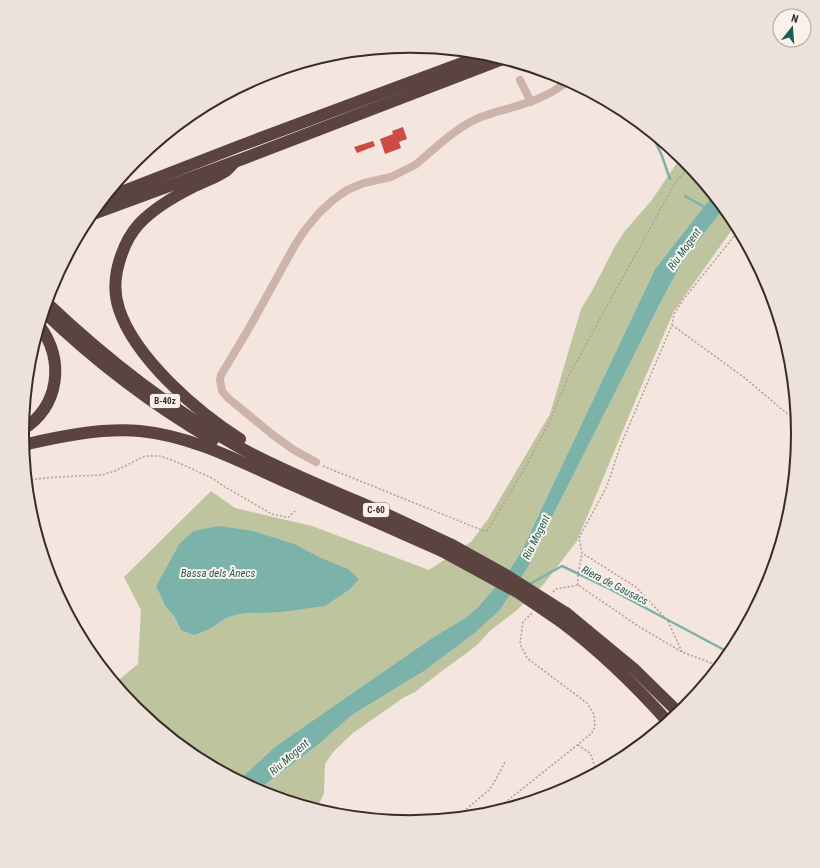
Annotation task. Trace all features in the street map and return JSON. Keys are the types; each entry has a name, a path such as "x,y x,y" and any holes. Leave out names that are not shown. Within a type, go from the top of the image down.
{"highway":[{"path":"115,194 474,58"},
{"path":"101,211 235,162 494,62"},
{"path":"235,162 223,173 173,197 162,204 145,218 135,229 126,241 118,264 115,284 116,300 125,324 142,351 158,370 192,403 233,435 297,481"},
{"name":"B-40z","path":"51,307 76,331 108,358 170,404 297,481"},
{"name":"B-40z","path":"48,316 92,356 139,393 165,411 213,441 297,481"},
{"path":"29,425 43,412 50,398 56,372 54,355 43,331"},
{"path":"29,444 74,435 102,432 128,431 154,433 206,447 297,481"},
{"name":"C-60","path":"297,481 447,548 519,593 563,617 582,638 602,655 674,708"},
{"path":"645,688 660,721"},
{"name":"C-60","path":"645,688 664,717"}],"street":[{"path":"520,80 531,102"},
{"path":"316,462 294,450 251,418 224,394 220,380 222,370 248,330 295,245 319,213 347,190 364,183 391,177 415,165 463,126 481,117 531,102 548,94 562,84"}],"path":[{"path":"316,462 325,467 484,531 488,530 526,466 550,421 568,377 676,181 685,172"},
{"path":"578,585 578,574 582,553 579,538 607,486 620,447 672,324 674,314 683,300 735,235"},
{"path":"672,324 744,378 790,416"},
{"path":"32,479 102,475 115,471 141,457 160,456 212,478 272,514 285,517 289,516 295,511"},
{"path":"582,553 636,587 668,622 682,652"},
{"path":"556,590 578,585 638,626 682,652 714,664"},
{"path":"503,804 591,734 595,727 594,714 587,703 527,658 520,644 523,622"},
{"path":"578,744 590,753 595,767"},
{"path":"464,811 489,790 505,762"}],"green space":[{"path":"677,163 710,199 655,269 522,550 509,571 478,607 465,618 432,638 276,746 243,777 198,751 178,736 141,703 124,685 119,679 138,664 141,610 124,577 211,491 235,508 312,526 429,570 471,542 488,519 550,414 581,309 624,232 651,201","holes":["193,531 253,531 295,544 321,558 253,614 240,614 226,618 210,629 181,630 174,616 165,606 156,586 179,544"]},
{"path":"720,213 732,230 674,311 577,541 543,585 517,610 491,630 476,646 415,692 403,698 353,733 334,751 325,764 324,793 318,804 264,786 319,744 352,715 424,671 476,632 500,610 528,567 683,261"}],"water":[{"name":"Riu Mogent","path":"710,199 720,213 683,261 528,567 500,610 476,632 424,671 352,715 319,744 264,786 243,777 276,746 432,638 465,618 478,607 509,571 522,550 655,269"},
{"name":"Bassa dels Ànecs","path":"219,526 253,531 295,544 321,558 348,569 359,579 350,589 325,606 281,612 240,614 226,618 210,629 194,635 181,630 174,616 165,606 156,586 179,544 193,531"}],"building":[{"path":"403,127 407,139 399,142 401,148 385,154 380,139 393,134 392,131"},
{"path":"373,141 375,146 357,153 354,147"}],"waterway":[{"path":"657,144 670,179"},
{"path":"685,196 706,208"},
{"name":"Riera de Gausacs","path":"528,585 562,566 606,587 724,650"}]}
